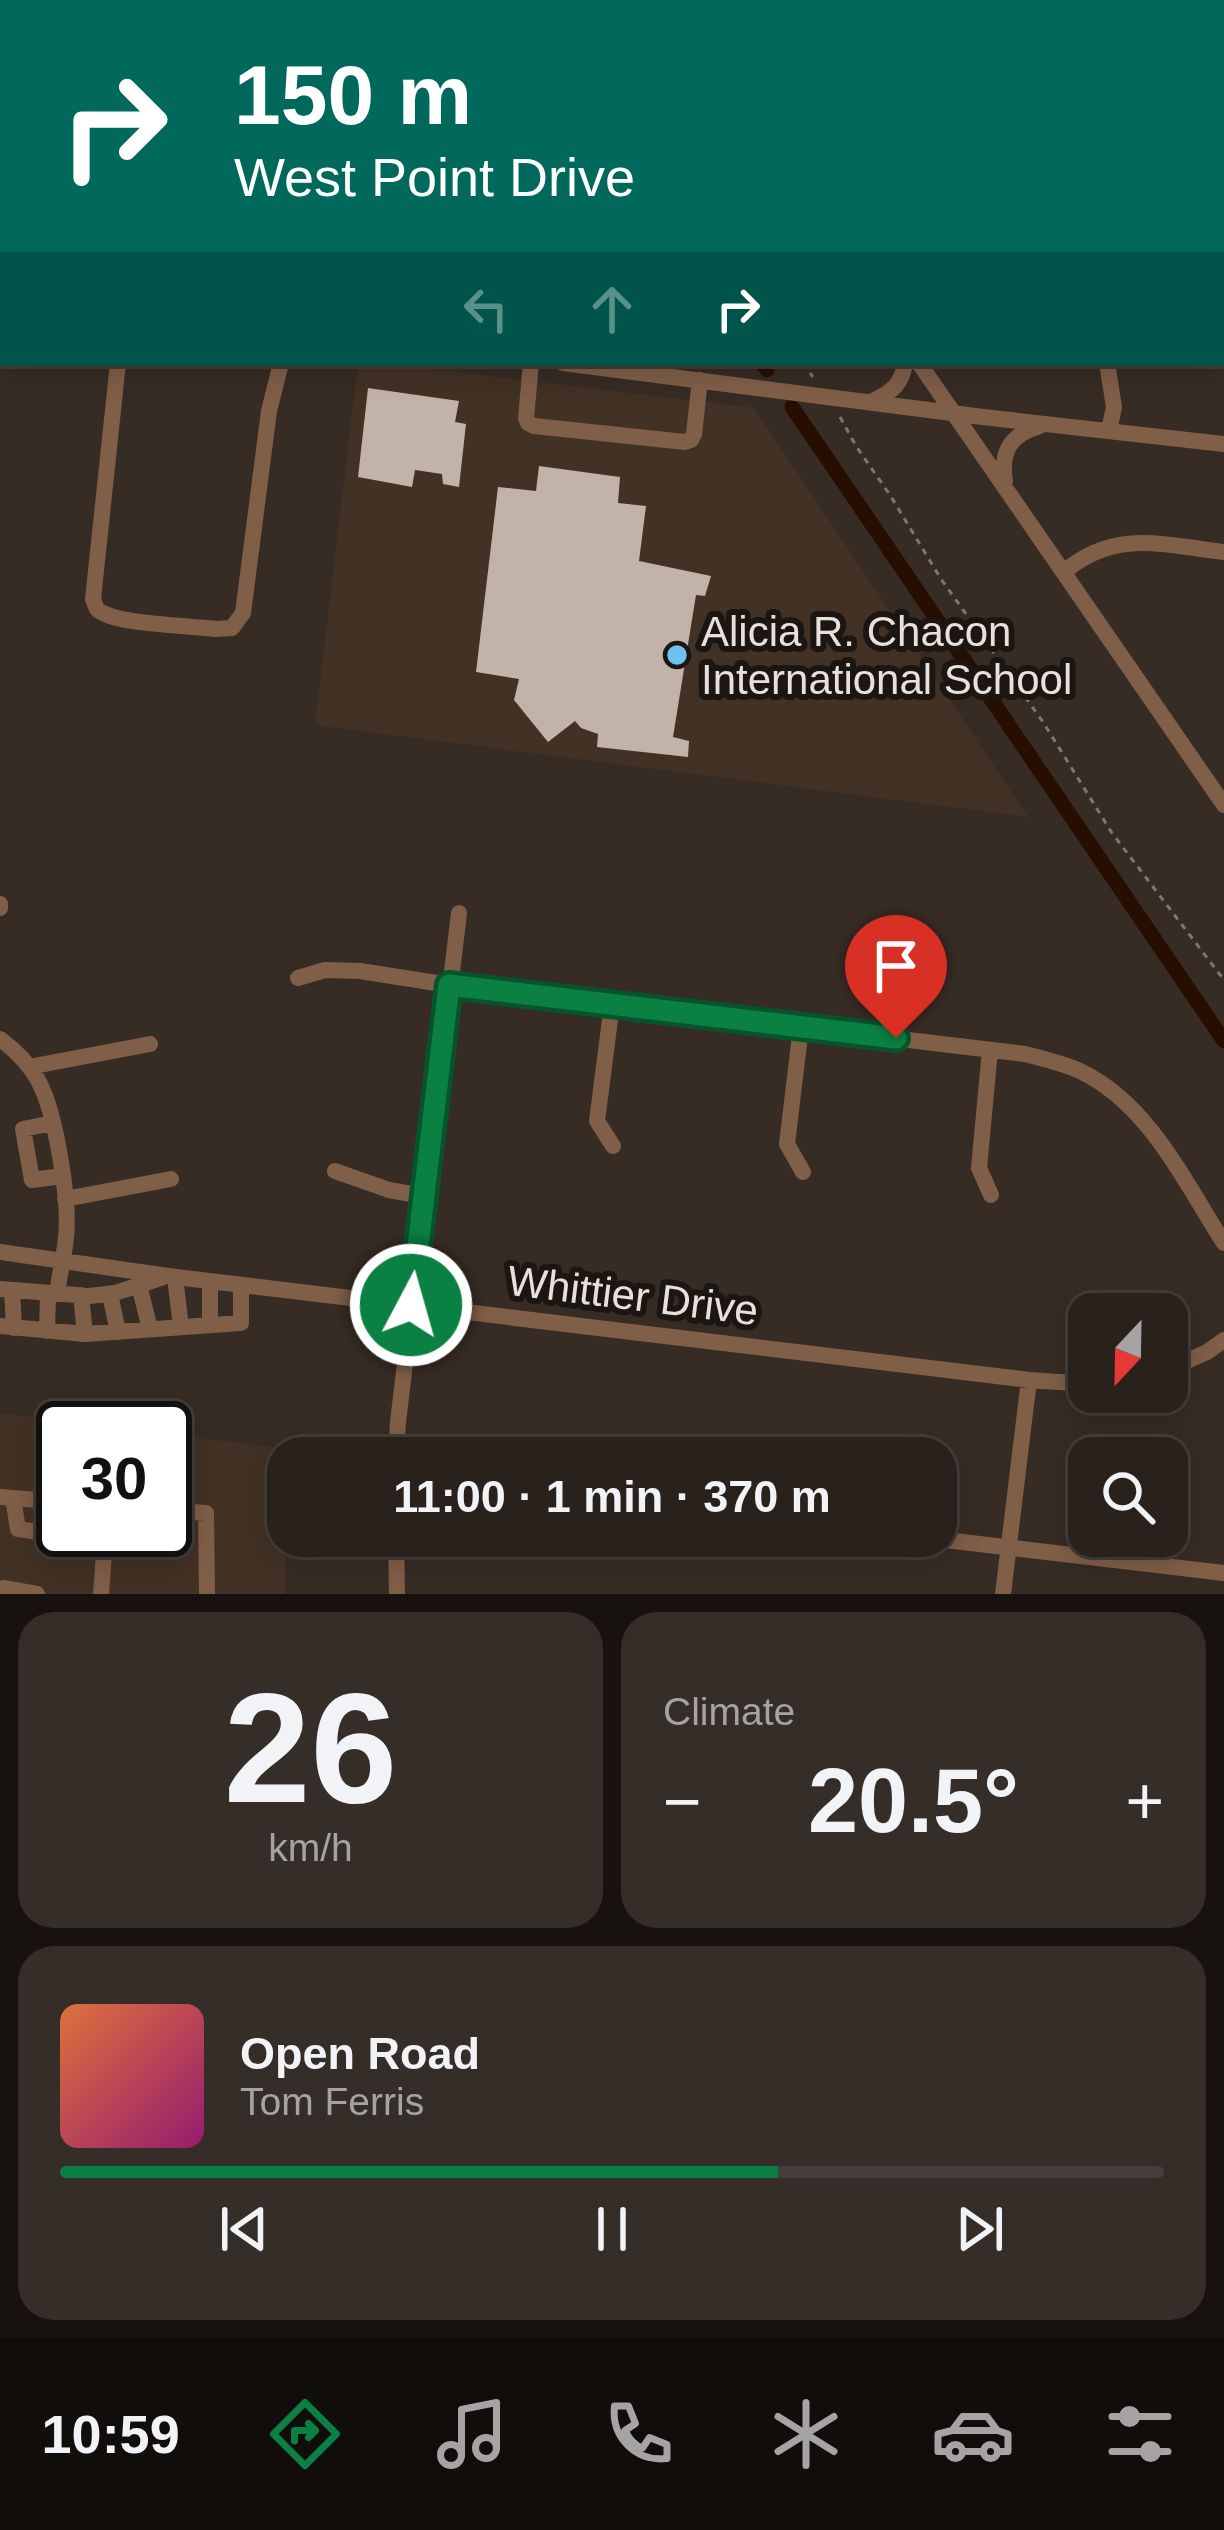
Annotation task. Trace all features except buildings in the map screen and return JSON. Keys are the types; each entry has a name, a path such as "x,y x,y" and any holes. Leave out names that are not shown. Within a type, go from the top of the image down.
{"street":[{"path":"118,366 95,607 117,618 216,629 232,628 243,613 269,411 280,366"},
{"path":"531,366 528,423 534,426 685,442 694,434 700,380"},
{"path":"587,366 759,387 809,386 872,402 1224,444"},
{"path":"872,402 894,389 904,366"},
{"path":"921,366 1224,805"},
{"path":"1107,366 1114,407 1109,431"},
{"path":"1006,488 1002,465 1008,446 1018,434 1046,424"},
{"path":"1065,571 1106,546 1142,543 1224,552"},
{"path":"397,1437 460,913"},
{"path":"298,978 326,970 360,971 1025,1054 1057,1062 1094,1078 1143,1118 1224,1243"},
{"path":"612,1004 597,1121 613,1147"},
{"path":"801,1028 787,1144 803,1172"},
{"path":"0,1039 15,1050 44,1092 62,1176 66,1238 47,1330"},
{"path":"29,1067 150,1044"},
{"path":"990,1050 979,1168 991,1196"},
{"path":"52,1123 23,1129 32,1180 62,1176"},
{"path":"335,1172 423,1196"},
{"path":"65,1199 171,1179"},
{"name":"Whittier Drive","path":"0,1252 1068,1383"},
{"path":"171,1276 181,1327"},
{"name":"Whittier Drive","path":"6,1290 110,1294 171,1276"},
{"path":"210,1281 210,1325"},
{"path":"139,1285 150,1329"},
{"path":"6,1290 7,1327 85,1334 241,1323 241,1285"},
{"path":"110,1294 118,1332"},
{"path":"81,1295 85,1334"},
{"path":"1188,1361 1224,1340"},
{"path":"1003,1594 1029,1380"},
{"path":"7,1498 18,1528 36,1530"},
{"path":"192,1512 206,1513 207,1594"},
{"path":"957,1541 1224,1573"},
{"path":"101,1594 104,1557"},
{"path":"396,1557 397,1594"},
{"path":"3,1588 37,1594"}],"path":[{"path":"804,366 809,386"},
{"path":"840,413 941,579 1043,722 1089,799 1224,980"}],"shaded area":[{"name":"Alicia R. Chacon International School","path":"358,366 406,366 754,408 1028,817 315,725"},
{"path":"0,1413 36,1418 36,1557 192,1557 192,1437 267,1447 267,1557 286,1557 285,1594 0,1594"}],"waterway":[{"path":"764,366 767,370"},
{"path":"792,407 1224,1041"}],"place":[{"name":"Alicia R. Chacon International School","path":"677,655"}],"route":[{"path":"411,1305 449,985 896,1038"}]}
